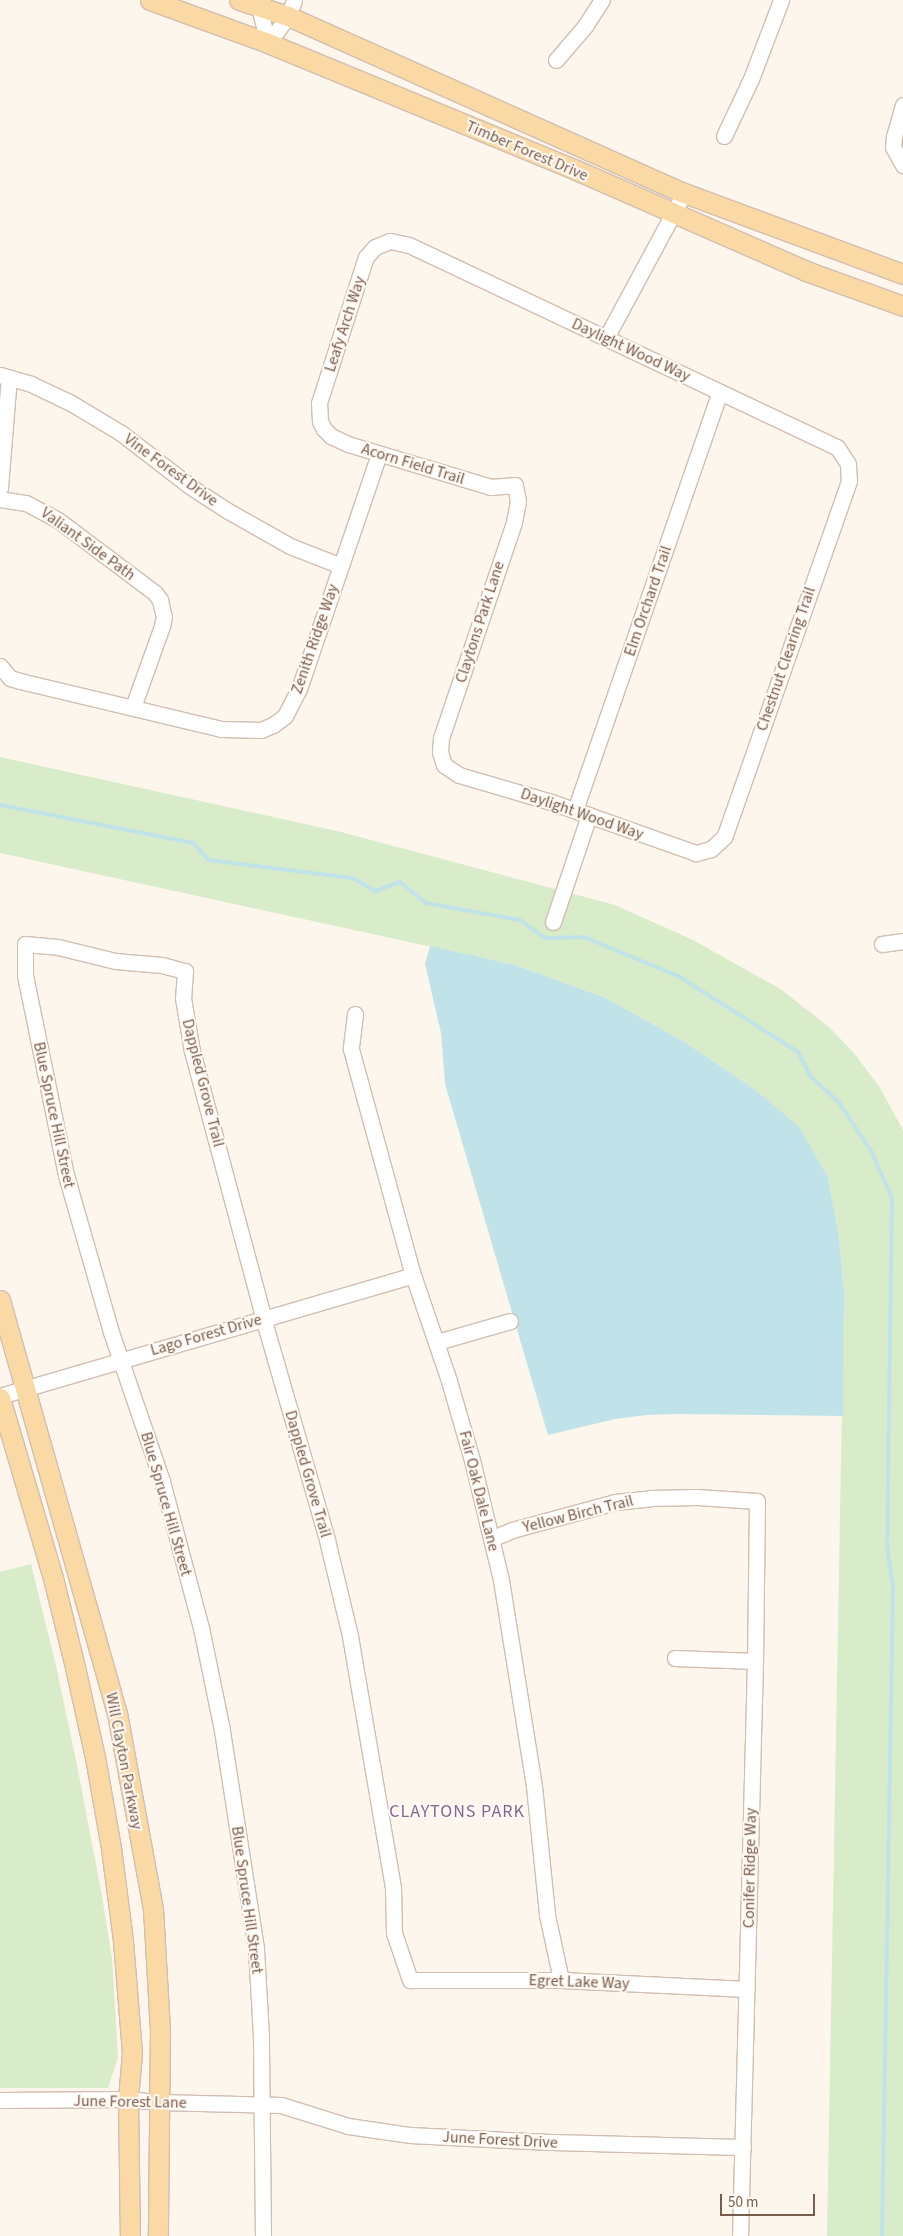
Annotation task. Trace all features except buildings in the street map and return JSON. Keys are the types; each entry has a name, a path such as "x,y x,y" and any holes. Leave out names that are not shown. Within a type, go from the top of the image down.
{"main road":[{"name":"Timber Forest Drive","path":"150,0 268,43 673,213 806,271 903,306"},
{"name":"Timber Forest Drive","path":"239,0 291,8 684,193 903,274"},
{"name":"Will Clayton Parkway","path":"0,1300 117,1713 153,1909 159,2022 158,2236"},
{"name":"Will Clayton Parkway","path":"0,1397 63,1618 95,1757 114,1875 123,1941 132,2053 128,2099 130,2236"},
{"path":"63,1618 88,1609"},
{"path":"114,1875 145,1866"}],"street":[{"path":"556,60 585,26 602,0"},
{"path":"724,136 751,79 781,0"},
{"path":"261,4 268,43"},
{"path":"268,43 291,8"},
{"path":"900,161 894,136 903,105"},
{"path":"606,338 684,193"},
{"name":"Daylight Wood Way","path":"390,241 409,245 837,448 848,464 849,482"},
{"name":"Leafy Arch Way","path":"320,421 320,403 366,257 375,247 390,241"},
{"path":"0,488 4,376"},
{"name":"Vine Forest Drive","path":"4,376 31,384 72,403 121,433 191,486 262,532 290,546 341,566"},
{"name":"Elm Orchard Trail","path":"553,922 582,813 720,392"},
{"name":"Acorn Field Trail","path":"320,421 331,436 348,444 490,487 515,486"},
{"name":"Zenith Ridge Way","path":"2,669 10,678 20,681 232,731 260,730 273,725 285,716 299,689 379,454"},
{"name":"Chestnut Clearing Trail","path":"724,837 849,482"},
{"name":"Claytons Park Lane","path":"441,759 441,738 517,509 515,486"},
{"name":"Valiant Side Path","path":"0,498 16,500 36,507 72,530 155,594 160,600 162,626 133,707"},
{"name":"Daylight Wood Way","path":"441,759 448,769 459,775 582,813 696,853 711,849 724,837"},
{"path":"882,944 903,941"},
{"name":"Blue Spruce Hill Street","path":"185,972 162,965 115,961 58,947 25,944 25,975 66,1175 120,1360 162,1481 201,1628 222,1730 256,1948 261,2036 264,2236"},
{"name":"Dappled Grove Trail","path":"185,972 183,998 192,1051 264,1318 327,1540 350,1636 364,1708 393,1888 394,1933 410,1980"},
{"name":"Fair Oak Dale Lane","path":"356,1014 351,1049 413,1275 437,1342 472,1460 503,1587 520,1689 539,1827 547,1915 561,1980"},
{"name":"Lago Forest Drive","path":"0,1397 413,1275"},
{"path":"437,1342 510,1321"},
{"name":"Yellow Birch Trail","path":"491,1539 512,1530 615,1502 645,1499 697,1498 757,1501"},
{"name":"Conifer Ridge Way","path":"740,2236 755,1661 757,1501"},
{"path":"675,1658 755,1661"},
{"name":"Egret Lake Way","path":"410,1980 561,1980 747,1989"},
{"name":"June Forest Lane","path":"0,2100 128,2099 158,2102 261,2104"},
{"name":"June Forest Drive","path":"261,2104 281,2105 348,2126 410,2135 550,2142 743,2147"}],"green space":[{"path":"0,757 341,832 615,905 693,940 779,988 829,1027 854,1053 880,1088 903,1130 903,2236 827,2236 844,1293 839,1236 828,1177 799,1128 757,1091 686,1043 606,998 515,965 0,853"},
{"path":"31,1564 56,1666 78,1770 112,1958 118,2057 108,2088 0,2088 0,1572"}],"water":[{"path":"430,946 515,965 606,998 686,1043 757,1091 799,1127 828,1177 839,1236 844,1293 843,1416 647,1415 615,1419 548,1435 445,1084 441,1033 425,964"}],"waterway":[{"path":"0,805 193,843 209,860 352,878 375,891 400,882 426,903 520,920 545,938 584,937 680,977 798,1052 810,1076 838,1101 871,1151 892,1198 887,1546 893,1586 882,2236"}],"district":[{"name":"CLAYTONS PARK","path":"457,1812"}]}
